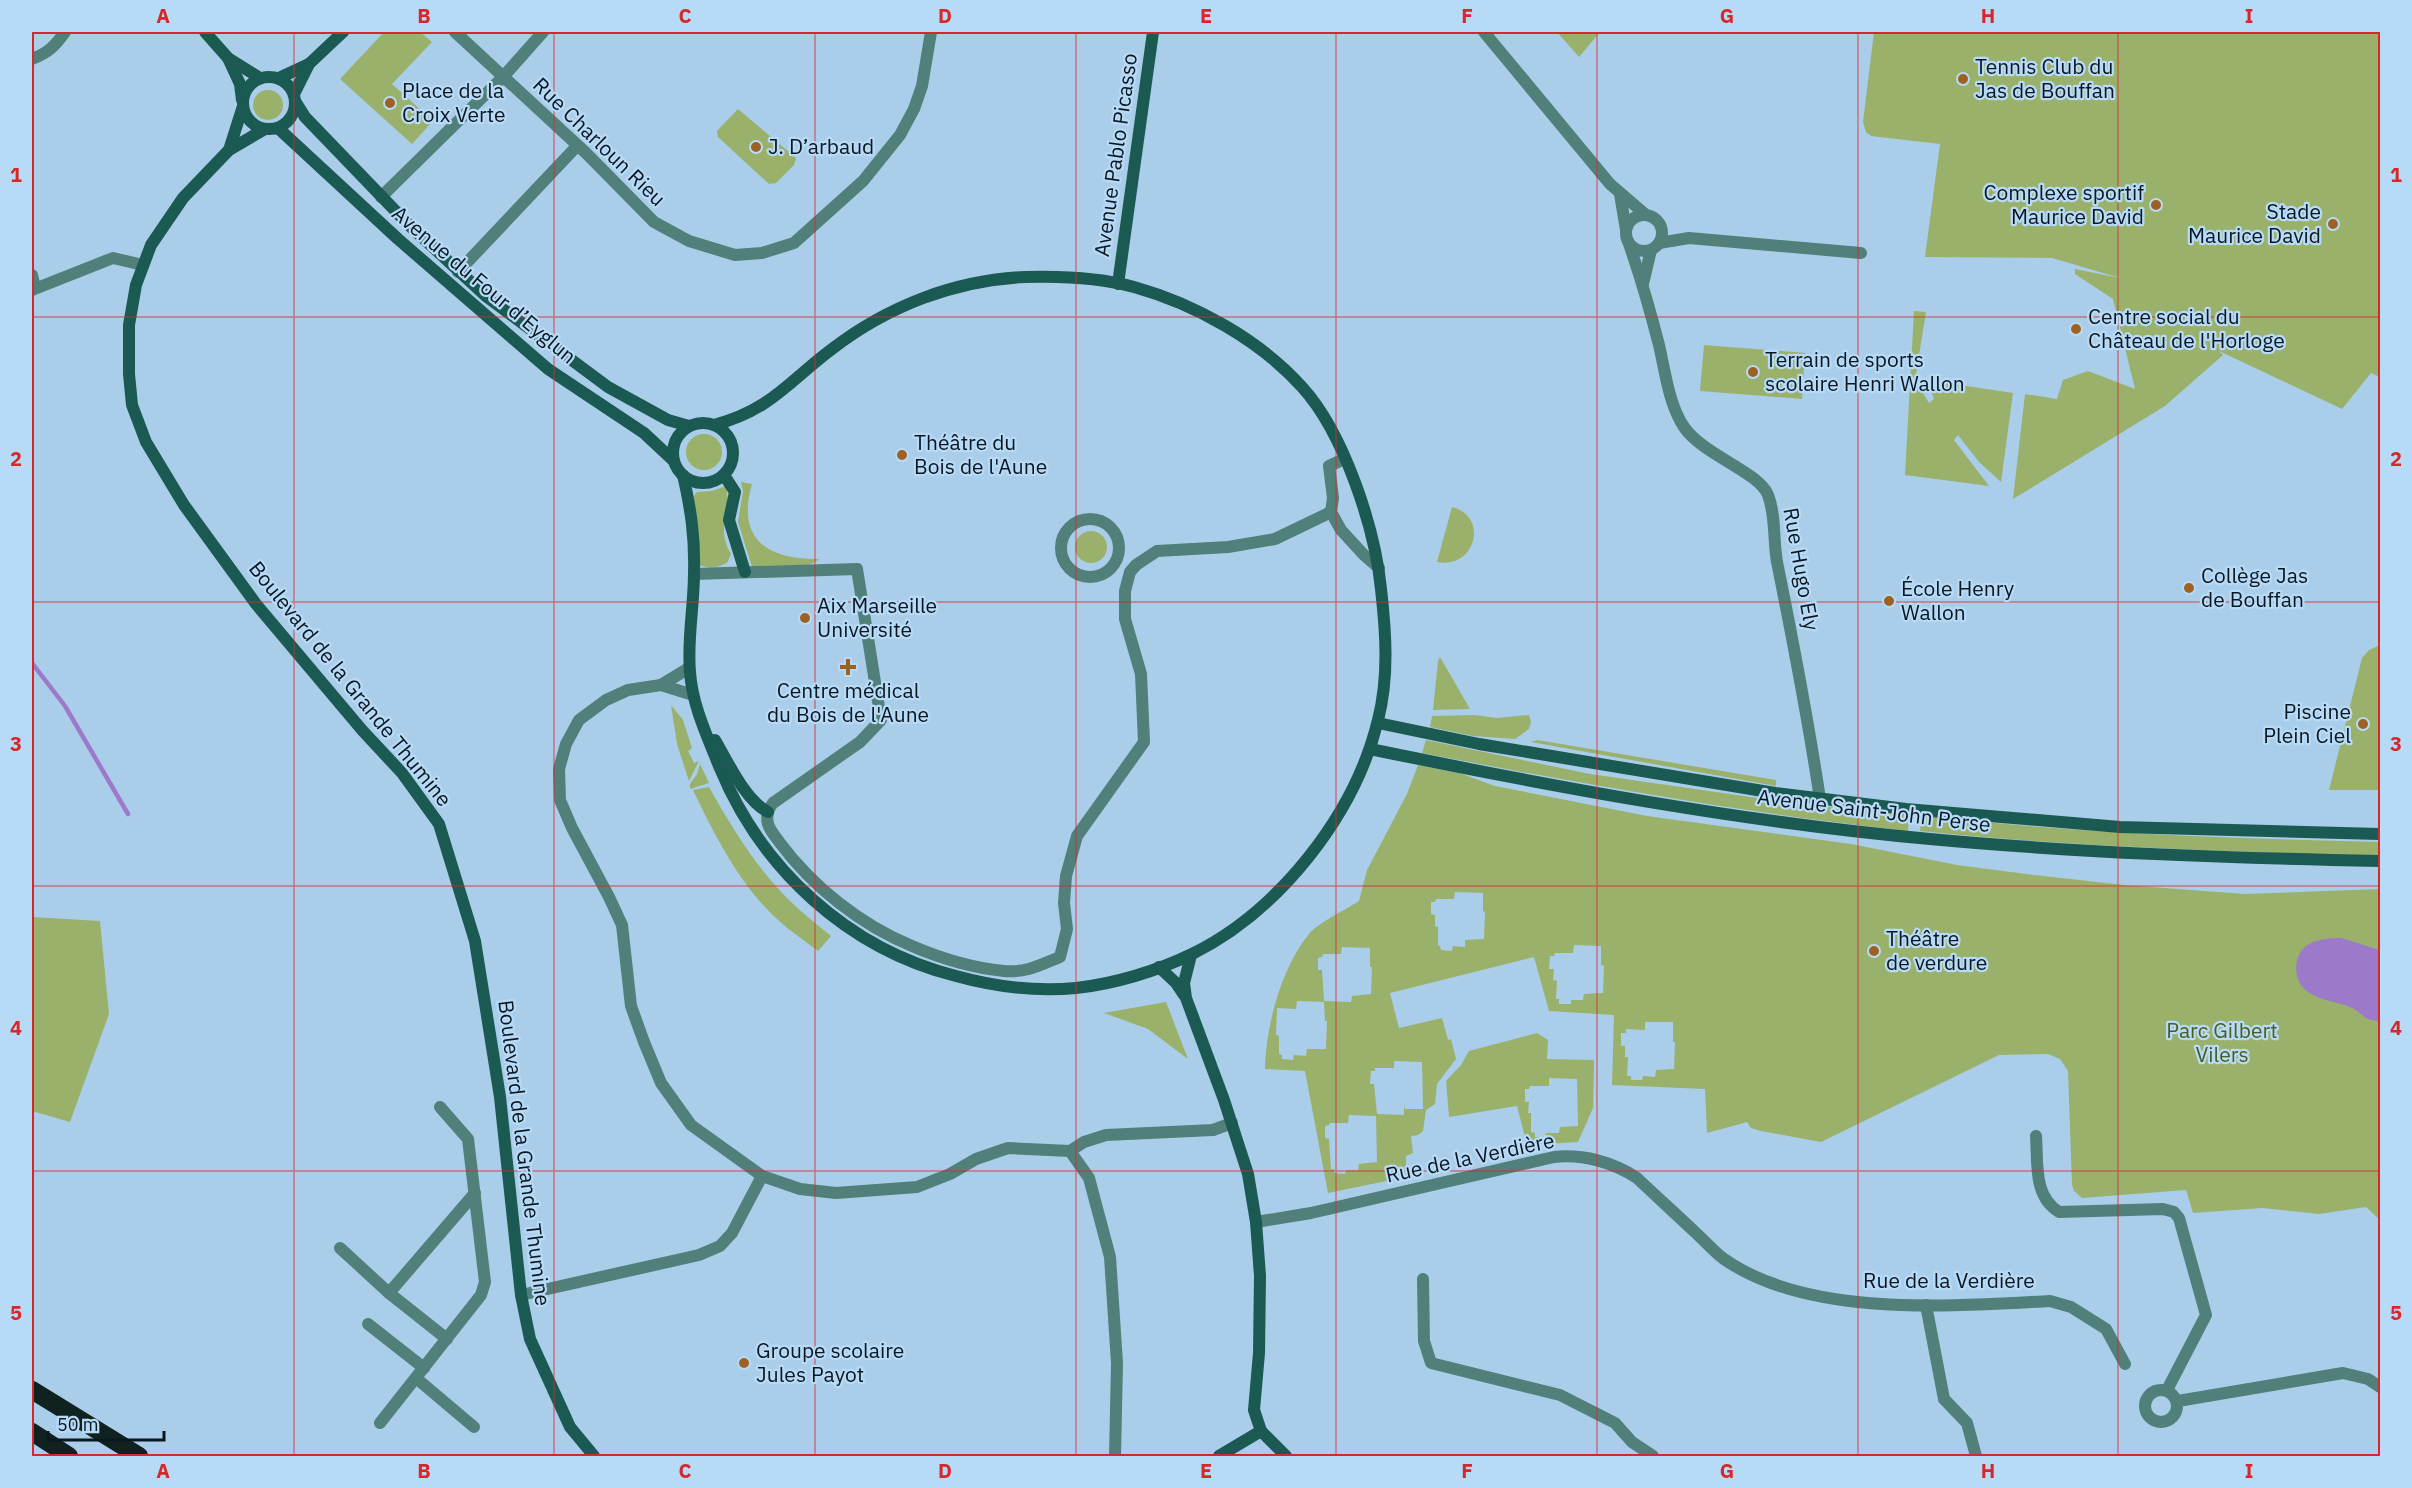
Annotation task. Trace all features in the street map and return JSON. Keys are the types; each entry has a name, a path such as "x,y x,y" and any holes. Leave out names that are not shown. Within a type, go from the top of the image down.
{"highway":[{"path":"32,1390 139,1456"},
{"path":"32,1432 69,1456"}],"main road":[{"path":"205,32 228,57 261,78"},
{"path":"243,104 246,91 252,83 261,78 279,78 309,64 343,32"},
{"name":"Avenue Pablo Picasso","path":"1118,284 1153,32"},
{"path":"228,57 240,84 243,104 250,122 272,129 288,122 294,113 295,98 309,64"},
{"path":"279,78 292,88 295,98"},
{"name":"Avenue du Four d’Eyglun","path":"295,98 305,117 381,197 486,297 608,387 668,420 689,426"},
{"name":"Boulevard de la Grande Thumine","path":"229,150 243,104"},
{"name":"Boulevard de la Grande Thumine","path":"272,129 229,150 183,198 151,244 131,308 128,343 132,405 146,442 184,505 256,604 362,730 402,773 439,824 475,941 500,1097 521,1295 530,1339 570,1427 594,1456"},
{"name":"Avenue du Four d’Eyglun","path":"272,129 548,369 644,433 674,461"},
{"path":"683,476 699,483 717,480 724,475 733,457 733,447 723,430 714,425 701,423 689,426 675,441 673,451 674,461 683,476 693,521 694,574 689,668 693,695 699,713 732,795 768,854 802,892 861,937 938,972 993,985 1037,990 1076,988 1122,978 1191,955 1245,920 1297,871 1330,827 1358,777 1378,723 1386,668 1379,568 1368,521 1328,425 1307,392 1273,360 1227,328 1199,312 1153,294 1118,284 1053,277 1005,279 963,286 918,299 888,314 832,349 762,406 714,425"},
{"path":"724,475 735,492 729,520 745,572"},
{"path":"699,713 739,782 761,808 770,807"},
{"name":"Avenue Saint-John Perse","path":"1378,723 1479,744 1820,799 2120,827 2380,834"},
{"name":"Avenue Saint-John Perse","path":"1370,749 1689,807 1807,825 1930,839 2078,851 2380,861"},
{"path":"1191,955 1184,983 1186,998 1232,1123 1248,1174 1256,1222 1261,1303 1254,1410 1261,1431 1286,1456"},
{"path":"1159,967 1176,983 1186,998"},
{"path":"1219,1456 1261,1431"}],"street":[{"path":"32,59 46,54 65,32"},
{"name":"Rue Charloun Rieu","path":"455,32 654,222 689,241 735,255 762,253 794,243 863,181 900,135 914,109 922,86 931,32"},
{"path":"381,197 503,77 543,32"},
{"path":"1484,32 1620,194 1660,225 1689,238 1860,253"},
{"path":"458,272 577,146"},
{"name":"Rue Hugo Ely","path":"1620,194 1627,236 1643,285 1673,401 1683,426 1696,443 1756,480 1767,493 1820,799"},
{"path":"1646,215 1631,220 1627,236 1630,246 1640,251 1689,238"},
{"name":"Rue Hugo Ely","path":"1643,285 1655,247 1662,234 1660,225"},
{"path":"32,275 33,289 113,258 143,265"},
{"path":"1344,459 1329,466 1333,498 1331,512 1341,530 1379,568"},
{"path":"694,574 857,569 881,720 861,742 770,807 768,825 788,854 820,887 859,917 912,946 963,964 1002,971 1024,972 1060,957 1067,929 1064,903 1066,876 1077,836 1144,742 1141,674 1125,619 1125,591 1130,572 1157,550 1228,548 1275,539 1331,512"},
{"path":"1098,520 1114,532 1119,552 1115,562 1101,575 1081,576 1072,571 1061,554 1064,535 1070,526 1078,521 1098,520"},
{"path":"1115,562 1130,572"},
{"path":"661,686 689,668"},
{"path":"693,695 661,686 628,690 606,700 579,720 566,744 559,769 560,800 622,925 631,1006 661,1083 691,1125 762,1176 800,1189 836,1193 917,1187 950,1174 976,1159 1008,1148 1070,1151 1084,1142 1106,1135 1213,1130 1232,1123"},
{"path":"380,1423 481,1295 485,1282 468,1139 440,1107"},
{"path":"2036,1136 2040,1189 2049,1205 2059,1212 2163,1209 2174,1212 2179,1218 2206,1315 2167,1390"},
{"path":"1070,1151 1089,1179 1110,1257 1117,1363 1115,1456"},
{"name":"Rue de la Verdière","path":"1256,1222 1301,1215 1554,1157 1575,1156 1622,1167 1637,1178 1723,1259 1762,1280 1803,1292 1859,1302 1926,1305 2050,1300 2061,1303 2106,1329 2125,1364"},
{"path":"521,1295 699,1255 720,1246 732,1233 762,1176"},
{"path":"389,1293 475,1193"},
{"path":"340,1248 389,1293 447,1339"},
{"path":"1423,1279 1424,1341 1431,1364 1560,1395 1615,1423 1632,1442 1653,1456"},
{"path":"1926,1305 1944,1399 1967,1423 1976,1456"},
{"path":"368,1324 474,1427"},
{"path":"2178,1401 2343,1372 2368,1379 2380,1387"},
{"path":"2156,1390 2167,1390 2178,1401 2178,1411 2174,1418 2160,1423 2150,1418 2146,1412 2146,1400 2156,1390"}],"green space":[{"name":"Place de la Croix Verte","path":"384,32 420,32 432,42 392,84 433,121 412,144 340,79"},
{"path":"1557,32 1600,32 1579,57"},
{"name":"Complexe sportif Maurice David","path":"1874,32 2380,32 2380,377 2371,373 2342,409 2219,351 2223,355 2165,406 2013,499 2025,394 2057,399 2063,380 2088,371 2135,389 2113,299 2075,274 2075,269 2120,278 2052,258 1925,257 1940,144 1871,136 1866,132 1863,122"},
{"path":"268,90 279,94 283,105 279,116 268,120 257,116 253,105 257,94"},
{"name":"J. D’arbaud","path":"738,109 796,158 794,165 776,183 769,184 718,137 717,131"},
{"path":"1914,311 1926,312 1915,380 1929,403 1934,399 1927,380 2013,393 2001,482 1979,462 1958,435 1954,440 1989,486 1905,475"},
{"name":"Terrain de sports scolaire Henri Wallon","path":"1704,345 1805,353 1802,399 1700,391"},
{"path":"704,434 717,439 722,452 717,465 704,470 691,465 686,452 691,439"},
{"path":"741,482 752,484 748,503 748,519 752,532 760,542 784,555 819,559 797,567 752,567 738,522 743,491"},
{"path":"726,486 724,536 731,554 727,563 715,567 704,567 696,563 698,524 693,497 697,492 712,491"},
{"path":"1452,507 1464,512 1471,520 1474,530 1473,540 1469,550 1461,558 1450,562 1437,562"},
{"path":"1091,531 1103,535 1107,547 1103,559 1091,563 1079,559 1075,547 1079,535"},
{"name":"Piscine Plein Ciel","path":"2380,645 2380,790 2329,790 2362,658 2369,650"},
{"path":"1440,657 1470,709 1433,710"},
{"path":"671,705 683,720 692,748 688,751 694,763 699,761 689,781 677,744"},
{"path":"1475,715 1496,718 1529,715 1531,722 1529,729 1515,739 1473,736 1430,727 1432,716"},
{"path":"1426,740 1590,774 1800,804 1909,815 1908,831 1725,807 1482,765 1422,753"},
{"path":"1537,740 1776,780 1776,786 1531,742"},
{"path":"700,764 709,783 690,789 690,784"},
{"name":"Parc Gilbert Vilers","path":"1418,765 1459,773 1495,786 1647,816 1851,844 1957,865 2026,874 2124,885 2245,894 2380,889 2380,1220 2366,1207 2319,1214 2262,1208 2193,1213 2186,1190 2082,1198 2074,1191 2072,1185 2068,1071 2060,1059 2048,1054 1999,1055 1821,1142 1761,1131 1751,1128 1747,1122 1707,1133 1705,1089 1612,1085 1614,1015 1549,1011 1534,957 1390,993 1399,1028 1442,1018 1456,1059 1437,1084 1435,1104 1426,1110 1423,1131 1411,1136 1413,1153 1406,1156 1406,1177 1328,1193 1305,1071 1265,1069 1268,1035 1277,998 1290,963 1309,934 1319,925 1359,901 1367,870 1407,794","holes":["1455,892 1483,893 1484,939 1465,940 1465,947 1453,946 1452,951 1441,950 1438,945 1435,915 1431,914 1431,902 1435,902 1436,899 1454,899","1574,945 1601,946 1601,965 1604,966 1603,993 1584,994 1583,1000 1571,1000 1571,1004 1559,1004 1559,999 1556,999 1557,981 1553,980 1554,969 1549,969 1550,956 1554,956 1555,953 1573,953","1342,947 1370,948 1371,994 1352,996 1351,1002 1324,1001 1322,970 1318,970 1318,958 1323,954 1341,954","1297,1001 1324,1002 1325,1021 1327,1021 1326,1049 1307,1049 1306,1056 1294,1055 1293,1060 1282,1059 1282,1055 1279,1054 1279,1036 1276,1035 1277,1008 1296,1009","1645,1022 1673,1022 1674,1069 1656,1070 1655,1077 1643,1076 1642,1080 1631,1080 1631,1076 1627,1076 1628,1057 1625,1057 1625,1046 1621,1046 1621,1033 1626,1033 1626,1029 1645,1030","1394,1061 1422,1062 1423,1109 1405,1109 1404,1105 1404,1115 1377,1114 1374,1084 1370,1084 1371,1071 1375,1071 1375,1068 1394,1068","1349,1115 1376,1116 1377,1162 1359,1164 1358,1170 1346,1170 1345,1174 1334,1173 1334,1169 1331,1169 1329,1139 1325,1138 1325,1126 1330,1123 1348,1123"]},
{"path":"709,787 755,861 794,905 831,936 818,951 777,919 751,891 740,875 719,842 693,790"},
{"path":"1922,815 2094,831 2380,842 2380,856 2150,848 1978,837 1920,831"},
{"path":"32,917 100,921 109,1014 70,1122 32,1111"},
{"path":"1166,1002 1188,1059 1148,1029 1104,1013"},
{"path":"1537,1033 1548,1040 1547,1059 1594,1060 1593,1108 1578,1142 1527,1145 1517,1106 1449,1117 1446,1081 1461,1065 1469,1051","holes":["1549,1078 1577,1079 1578,1126 1560,1127 1559,1133 1546,1133 1546,1137 1535,1137 1535,1133 1531,1132 1531,1113 1528,1113 1529,1102 1525,1102 1525,1089 1529,1089 1530,1086 1549,1086"]}],"shaded area":[{"path":"2341,938 2380,950 2380,1021 2370,1020 2352,1008 2313,995 2299,981 2296,968 2303,948 2316,941"}],"waterway":[{"path":"32,663 65,706 128,814"}],"place":[{"name":"Tennis Club du Jas de Bouffan","path":"1963,79"},
{"name":"Place de la Croix Verte","path":"390,103"},
{"name":"J. D’arbaud","path":"756,147"},
{"name":"Complexe sportif Maurice David","path":"2156,205"},
{"name":"Stade Maurice David","path":"2333,224"},
{"name":"Centre social du Château de l'Horloge","path":"2076,329"},
{"name":"Terrain de sports scolaire Henri Wallon","path":"1753,372"},
{"name":"Théâtre du Bois de l'Aune","path":"902,455"},
{"name":"Collège Jas de Bouffan","path":"2189,588"},
{"name":"École Henry Wallon","path":"1889,601"},
{"name":"Aix Marseille Université","path":"805,618"},
{"name":"Centre médical du Bois de l'Aune","path":"848,667"},
{"name":"Piscine Plein Ciel","path":"2363,724"},
{"name":"Théâtre de verdure","path":"1874,951"},
{"name":"Groupe scolaire Jules Payot","path":"744,1363"}]}
